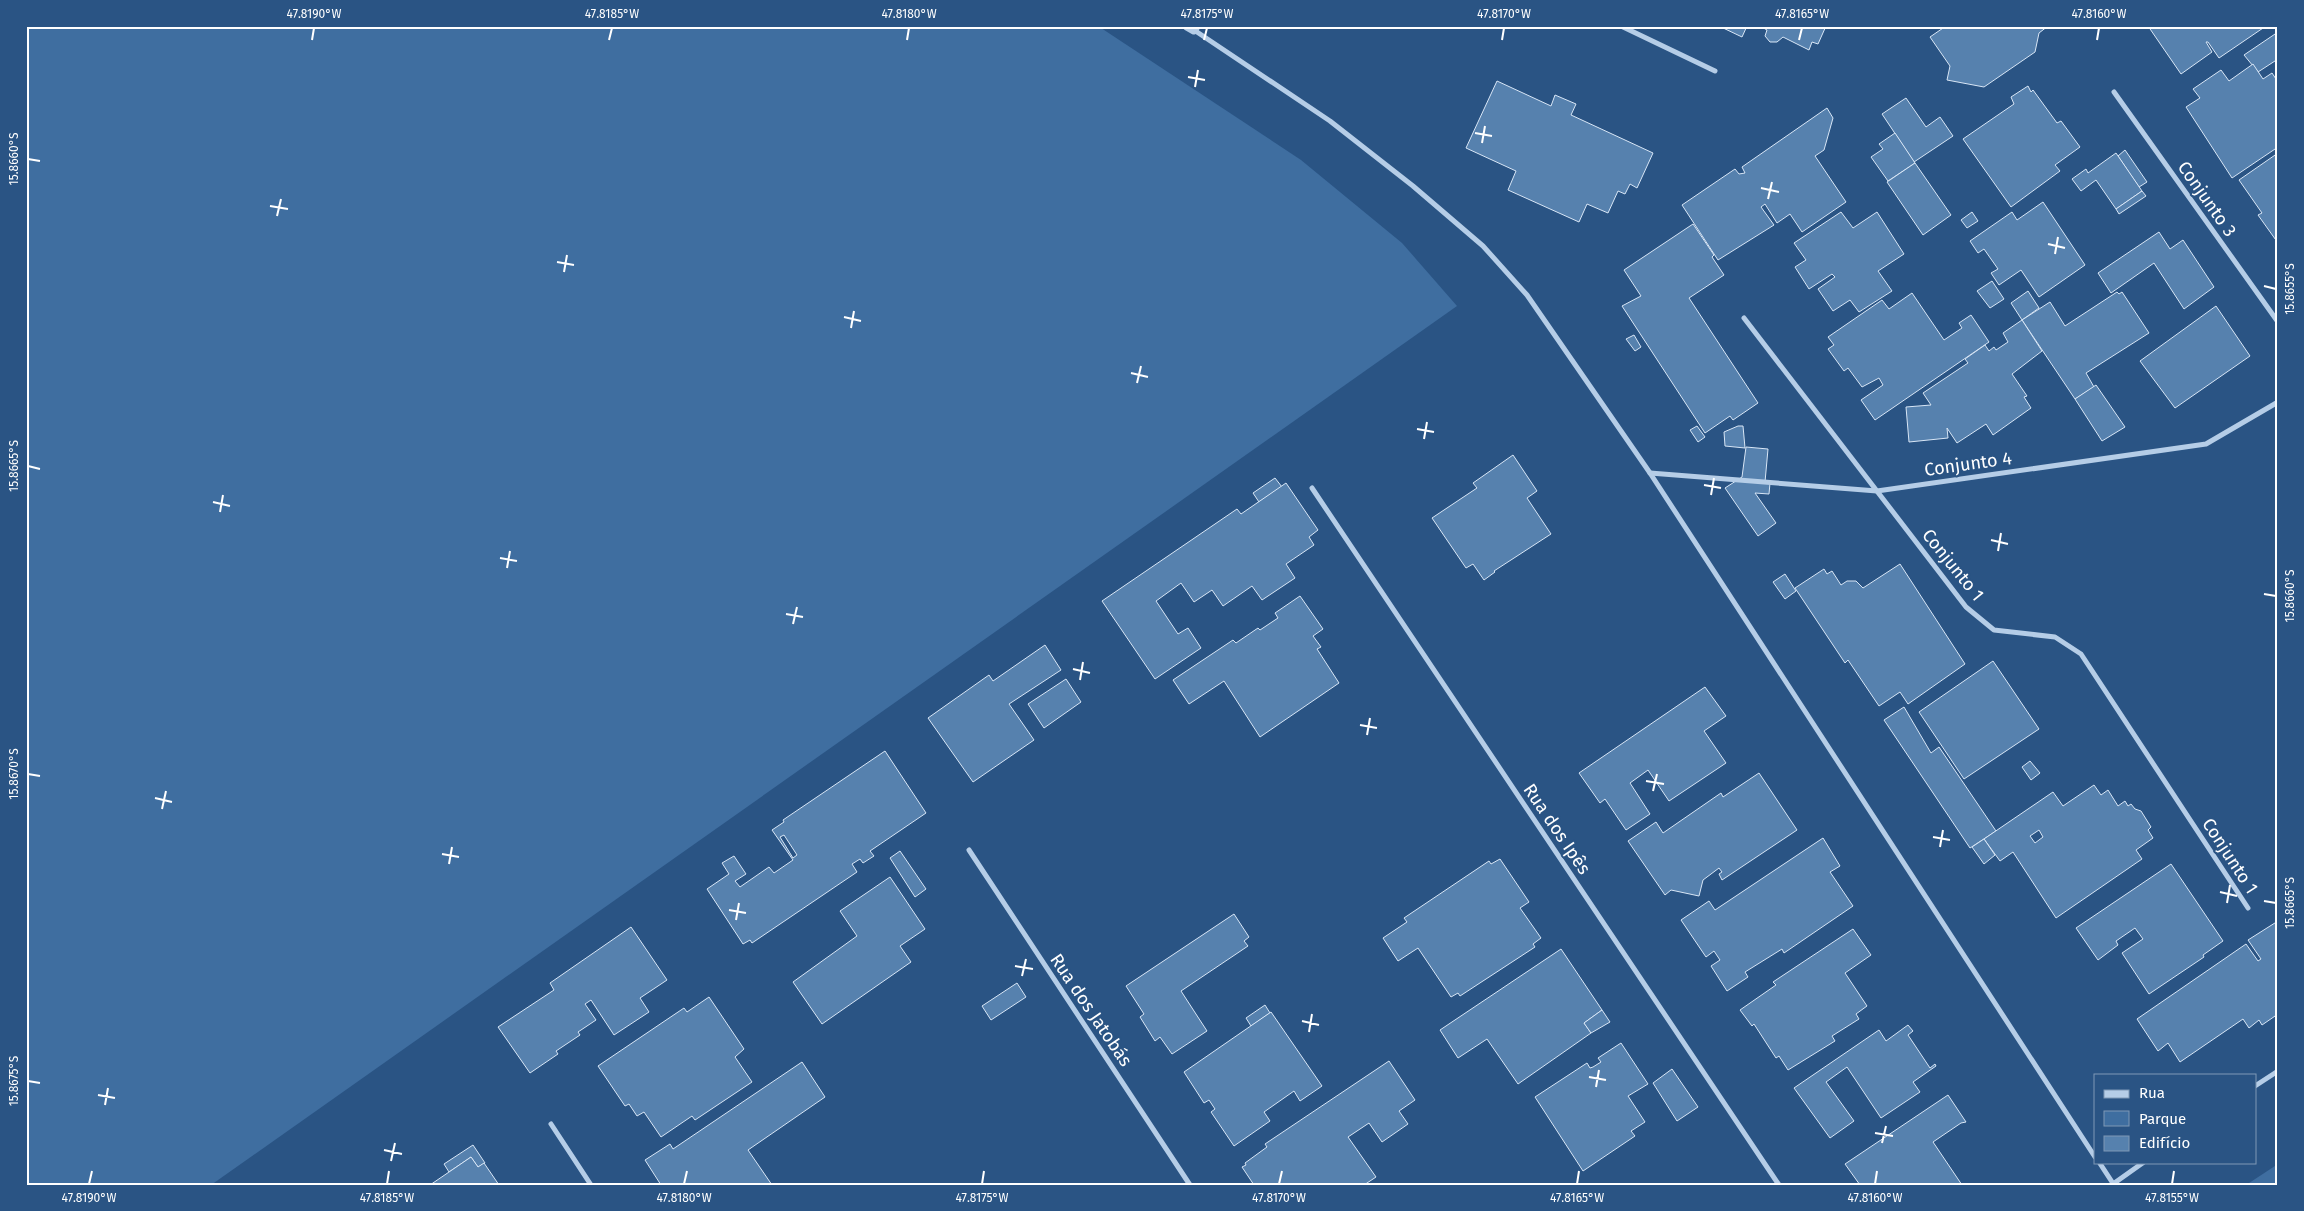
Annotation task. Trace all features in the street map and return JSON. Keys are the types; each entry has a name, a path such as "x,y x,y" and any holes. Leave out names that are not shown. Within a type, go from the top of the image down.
{"street":[{"path":"1621,26 1715,71"},
{"path":"1192,28 1330,121 1413,186 1483,246 1527,295 1650,474 2094,1155"},
{"name":"Conjunto 3","path":"2114,92 2278,322"},
{"name":"Conjunto 1","path":"1744,318 1966,607 1994,630 2054,637 2081,654 2248,908"},
{"name":"Conjunto 4","path":"1650,474 1876,490 2206,444 2278,402"},
{"name":"Rua dos Ipês","path":"1312,488 1779,1185"},
{"name":"Rua dos Jatobás","path":"969,850 1190,1185"},
{"path":"2256,1085 2278,1071"},
{"path":"551,1124 591,1185"},
{"path":"2100,1164 2113,1184 2141,1164"}],"green space":[{"path":"26,26 1098,26 1301,160 1402,243 1457,306 211,1185 26,1185"},
{"path":"2278,1164 2278,1185 2246,1185"}],"building":[{"path":"1719,26 1747,26 1742,37"},
{"path":"1760,26 1826,26 1818,44 1812,42 1809,50 1783,37 1777,42 1770,42 1765,36 1767,30"},
{"path":"1946,26 2048,26 2039,33 2035,52 1984,87 1947,80 1950,66 1930,37"},
{"path":"2148,26 2266,26 2219,58 2208,42 2206,42 2212,52 2181,74"},
{"path":"2278,32 2278,59 2258,72 2244,55"},
{"path":"2253,64 2263,79 2272,73 2278,82 2278,147 2232,178 2186,107 2200,98 2193,89 2221,70 2229,81"},
{"path":"1497,81 1551,106 1555,95 1576,104 1571,115 1653,153 1637,188 1630,184 1625,194 1618,191 1608,213 1587,204 1579,222 1508,190 1516,171 1466,148"},
{"path":"2028,86 2057,123 2061,121 2080,147 2055,165 2060,171 2011,207 1963,139 2014,104 2011,97"},
{"path":"1906,98 1926,127 1940,117 1953,136 1914,162 1882,114"},
{"path":"1827,108 1833,118 1824,150 1815,156 1846,202 1802,232 1790,214 1777,223 1765,204 1761,207 1774,225 1718,260 1682,205 1735,169 1739,174 1745,173 1742,167"},
{"path":"1895,133 1915,163 1888,181 1871,157 1883,149 1879,144"},
{"path":"2125,150 2147,182 2139,187 2118,156"},
{"path":"2116,153 2142,191 2116,209 2096,180 2081,191 2072,179 2086,169 2088,173"},
{"path":"2278,153 2278,243 2258,215 2262,213 2239,180"},
{"path":"1915,163 1951,215 1923,235 1887,182"},
{"path":"2142,191 2146,196 2119,214 2116,209"},
{"path":"2043,202 2085,265 2039,297 2021,270 1999,285 1991,273 1998,269 1984,249 1978,253 1970,241 2012,212 2017,220"},
{"path":"1841,212 1853,228 1877,212 1904,254 1878,271 1892,291 1859,312 1850,300 1833,311 1818,289 1835,277 1832,274 1809,289 1795,267 1806,260 1794,243"},
{"path":"1972,212 1978,221 1967,228 1961,220"},
{"path":"1693,224 1714,255 1712,257 1724,275 1689,298 1758,403 1733,420 1730,416 1705,433 1622,306 1641,296 1624,270"},
{"path":"2159,232 2170,249 2183,240 2214,287 2184,309 2154,263 2111,293 2098,273"},
{"path":"1992,281 2004,299 1990,308 1977,291"},
{"path":"2028,291 2039,308 2022,320 2011,303"},
{"path":"2117,292 2119,294 2122,292 2149,333 2086,373 2094,387 2075,399 2022,320 2050,302 2065,326"},
{"path":"1912,293 1944,340 1962,328 1959,323 1971,315 1989,342 1875,420 1861,400 1883,385 1879,378 1862,387 1848,368 1844,371 1828,349 1834,345 1828,337 1882,300 1889,309"},
{"path":"2216,306 2250,356 2175,408 2140,361"},
{"path":"2022,320 2042,351 2012,374 2027,396 2024,397 2031,408 1993,435 1986,424 1957,443 1947,428 1948,438 1909,442 1906,407 1931,405 1923,393 1968,363 1965,359 1985,345 1989,351 1994,347 1996,350 2008,342 2003,333"},
{"path":"1634,335 1641,347 1635,351 1626,339"},
{"path":"2096,385 2125,427 2102,441 2075,399"},
{"path":"1697,426 1705,437 1698,442 1690,430"},
{"path":"1738,426 1743,426 1745,448 1725,446 1724,432"},
{"path":"1746,447 1768,449 1765,482 1770,483 1769,494 1755,493 1776,523 1758,536 1725,488 1742,477"},
{"path":"1513,455 1537,491 1527,498 1551,534 1494,571 1484,580 1473,564 1466,568 1432,518 1477,488 1473,483"},
{"path":"1275,478 1282,487 1259,502 1253,493"},
{"path":"1286,483 1318,530 1309,537 1314,545 1286,564 1295,578 1262,600 1252,586 1223,606 1212,590 1194,602 1181,583 1156,601 1178,634 1188,628 1201,648 1155,679 1102,601 1237,509 1241,514"},
{"path":"1900,564 1965,664 1908,704 1900,692 1879,706 1848,660 1845,663 1795,588 1824,569 1827,574 1832,571 1841,585 1847,581 1856,581 1863,588"},
{"path":"1785,574 1796,591 1785,599 1773,582"},
{"path":"1300,596 1323,629 1313,636 1321,647 1317,649 1339,683 1260,737 1224,681 1189,704 1173,680 1233,640 1236,643 1258,628 1260,630 1278,618 1275,613"},
{"path":"1045,645 1061,670 1009,704 1034,740 973,782 928,718 989,675 993,681"},
{"path":"1993,661 2039,729 1964,779 1919,712"},
{"path":"1066,679 1081,702 1044,728 1028,704"},
{"path":"1705,687 1726,716 1704,731 1726,763 1669,801 1648,770 1630,783 1650,814 1626,830 1605,799 1600,803 1579,773"},
{"path":"1904,707 1931,753 1939,747 1996,831 1970,848 1884,720"},
{"path":"885,751 926,813 870,851 874,856 863,863 860,859 852,864 857,872 752,943 750,940 743,944 707,889 729,874 722,863 734,856 746,874 735,881 740,887 769,867 774,873 793,860 772,830 784,822 783,820","holes":["784,835 797,855 793,858 780,837"]},
{"path":"2030,761 2040,773 2031,780 2022,767"},
{"path":"1759,773 1797,830 1722,880 1719,874 1722,872 1719,868 1703,880 1699,896 1671,890 1665,895 1628,841 1656,822 1663,833 1721,793 1723,797"},
{"path":"2094,785 2101,795 2108,790 2118,806 2125,801 2128,806 2131,804 2135,809 2141,811 2151,827 2148,830 2153,838 2136,850 2142,859 2056,918 2013,852 2000,861 1984,839 2053,792 2063,806","holes":["2039,830 2043,837 2035,843 2030,836"]},
{"path":"1823,838 1840,866 1830,872 1853,906 1784,953 1782,949 1745,972 1748,977 1727,991 1711,966 1720,960 1714,951 1706,957 1681,920 1709,901 1715,910"},
{"path":"1984,839 1995,855 1984,864 1972,847"},
{"path":"900,851 926,889 915,897 890,858"},
{"path":"1500,859 1529,902 1520,908 1541,938 1533,944 1535,947 1460,996 1458,993 1451,997 1418,948 1398,961 1383,938 1407,922 1404,918 1489,861 1491,864"},
{"path":"2171,864 2223,941 2203,955 2204,957 2149,994 2122,953 2143,939 2135,928 2116,941 2118,945 2098,960 2076,928"},
{"path":"890,877 925,929 900,946 911,962 822,1024 793,982 857,936 840,911"},
{"path":"1234,914 1249,937 1244,941 1248,946 1181,991 1207,1031 1172,1054 1160,1037 1155,1041 1140,1017 1144,1014 1126,986"},
{"path":"2278,921 2278,1014 2262,1025 2259,1020 2249,1028 2243,1019 2180,1062 2168,1043 2158,1051 2137,1019 2246,944 2258,961 2261,959 2248,940"},
{"path":"631,927 667,980 640,998 649,1012 614,1035 591,1000 585,1004 596,1020 578,1032 580,1035 556,1051 558,1054 530,1073 498,1027 554,990 550,983"},
{"path":"1853,929 1871,955 1845,973 1867,1006 1856,1014 1859,1019 1832,1036 1835,1041 1788,1070 1779,1056 1776,1058 1754,1024 1752,1026 1740,1010 1776,985 1773,982"},
{"path":"1561,949 1602,1010 1584,1023 1591,1033 1518,1084 1487,1039 1458,1058 1440,1030"},
{"path":"1017,983 1026,997 991,1020 982,1006"},
{"path":"709,997 744,1049 735,1057 752,1082 695,1120 692,1116 661,1137 644,1112 637,1116 629,1104 625,1106 598,1066 684,1008 687,1012"},
{"path":"1265,1005 1270,1013 1251,1026 1246,1018"},
{"path":"1602,1010 1610,1022 1591,1033 1584,1023"},
{"path":"1271,1012 1322,1086 1300,1101 1294,1091 1264,1112 1270,1121 1234,1146 1211,1112 1215,1109 1209,1100 1204,1103 1184,1072"},
{"path":"1908,1025 1913,1031 1908,1035 1930,1068 1935,1064 1936,1066 1913,1082 1920,1092 1881,1118 1847,1067 1826,1082 1854,1121 1830,1138 1794,1088 1879,1030 1886,1041"},
{"path":"1621,1043 1648,1084 1628,1096 1645,1122 1631,1131 1635,1136 1583,1171 1535,1097 1587,1063 1590,1068 1601,1062 1598,1058"},
{"path":"1389,1061 1415,1100 1399,1111 1408,1124 1382,1142 1369,1123 1348,1137 1376,1177 1364,1185 1254,1185 1242,1167 1267,1147 1265,1144"},
{"path":"802,1062 825,1097 748,1150 772,1185 661,1185 645,1160 670,1144 673,1149"},
{"path":"1672,1069 1698,1107 1677,1121 1653,1083"},
{"path":"1948,1095 1966,1122 1961,1123 1933,1142 1962,1185 1860,1185 1845,1164"},
{"path":"473,1145 485,1163 478,1167 471,1157 449,1172 444,1164"},
{"path":"471,1157 478,1167 484,1163 499,1185 430,1185"}]}
